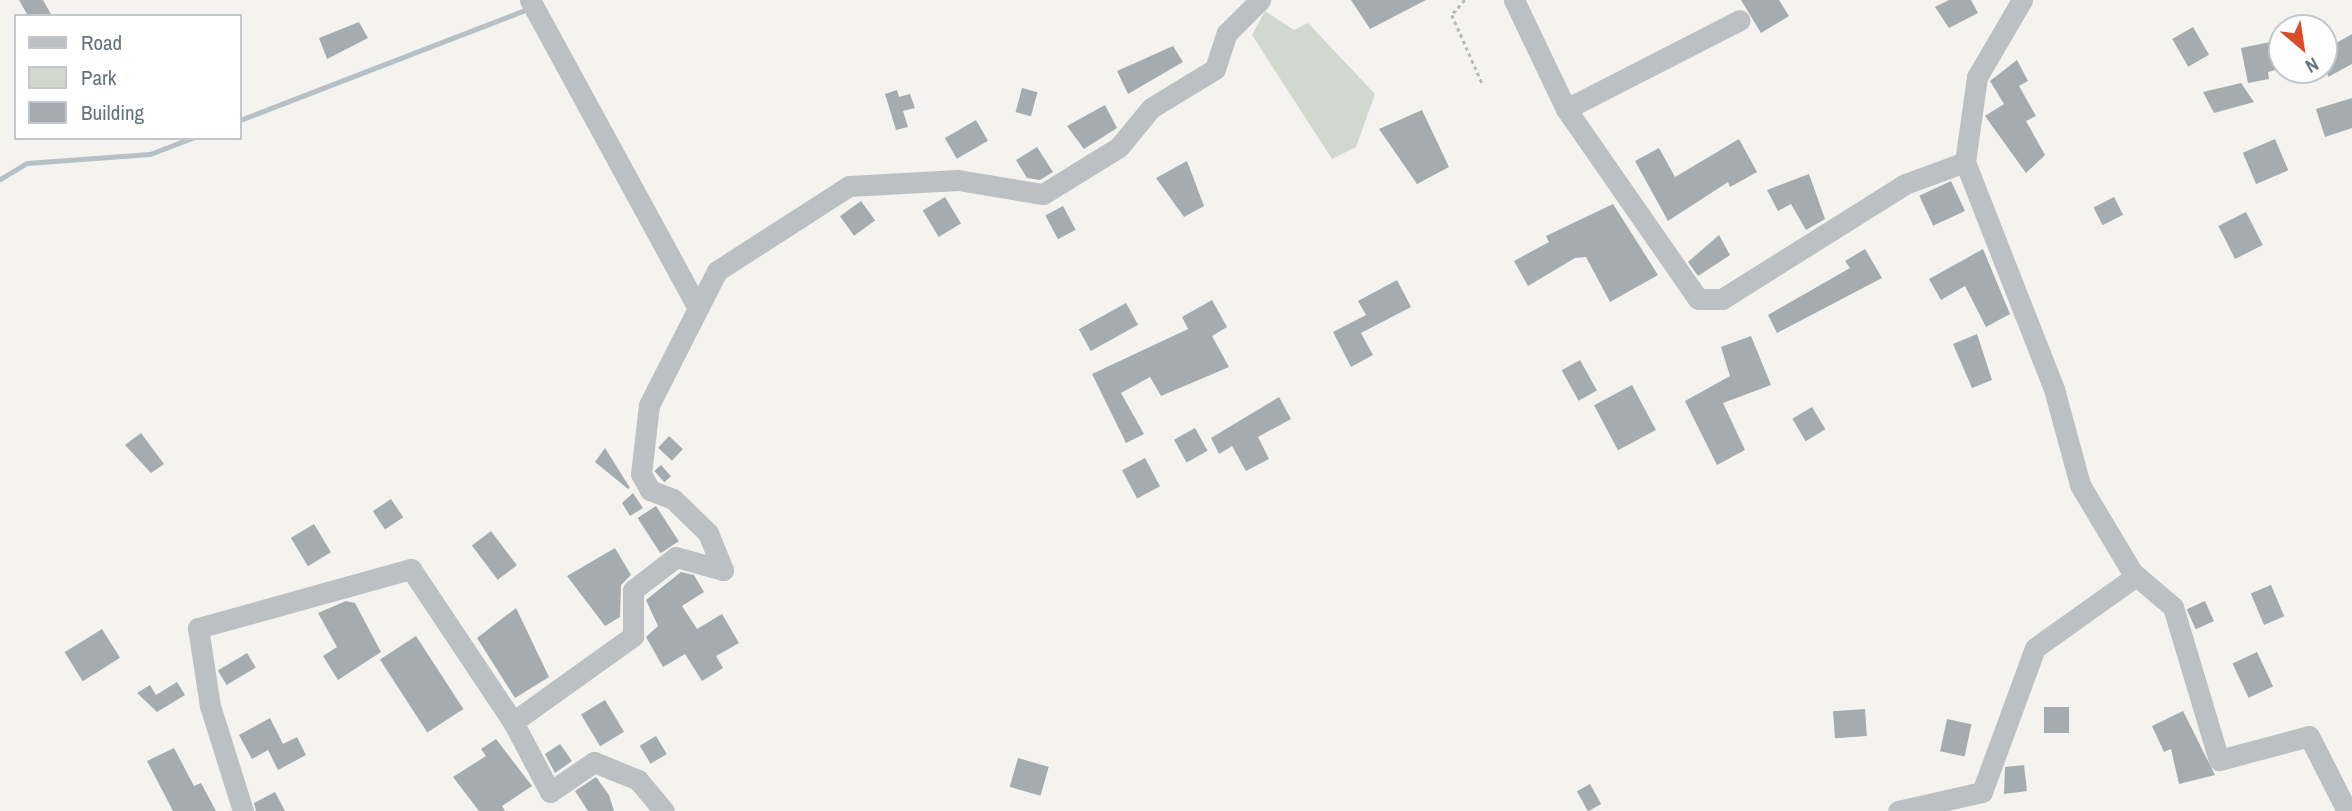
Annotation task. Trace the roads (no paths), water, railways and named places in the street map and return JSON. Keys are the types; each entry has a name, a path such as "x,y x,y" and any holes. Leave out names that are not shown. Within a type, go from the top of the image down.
{"street":[{"path":"530,0 698,308"},
{"path":"513,722 633,636 633,590 676,557 723,570 708,533 673,499 650,490 641,474 649,405 718,271 849,186 958,180 1043,194 1119,147 1151,107 1215,69 1227,33 1260,0"},
{"path":"1514,0 1537,58 1566,109 1684,284 1698,299 1711,301 1905,184 1965,162"},
{"path":"2022,0 1977,77 1965,162 2054,389 2080,485 2136,576 2173,607 2219,760 2309,736 2347,811"},
{"path":"1566,109 1740,20"},
{"path":"243,811 210,706 198,628 411,569 513,722 550,792 594,762 638,780 664,811"},
{"path":"1898,811 1980,801 2035,648 2136,576"}],"waterway":[{"path":"242,119 527,9"},
{"path":"0,179 27,163 150,154 187,140"}]}
